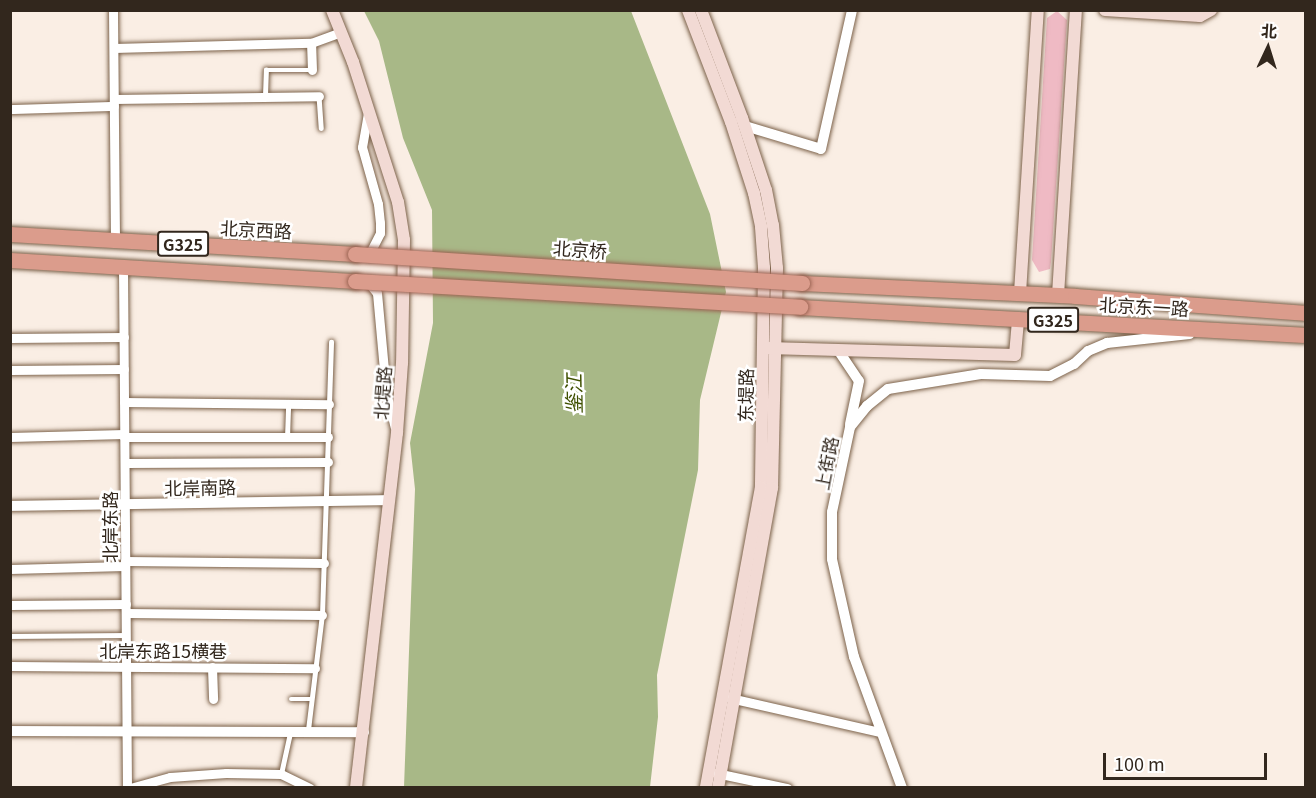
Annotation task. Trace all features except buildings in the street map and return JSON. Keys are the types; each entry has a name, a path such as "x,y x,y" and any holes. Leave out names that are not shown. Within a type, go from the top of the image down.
{"highway":[{"name":"北京西路","path":"10,234 362,255"},
{"name":"北京桥","path":"362,255 802,283"},
{"name":"G325","path":"10,260 362,281"},
{"name":"北京东一路","path":"362,281 1305,335"},
{"name":"北京东一路","path":"802,283 1058,295 1305,312"}],"main road":[{"name":"北堤路","path":"332,10 398,202 403,231 402,363 397,433 356,788"},
{"name":"东堤路","path":"688,10 754,193 764,251 769,348 772,488 715,773 706,788"},
{"name":"东堤路","path":"701,10 745,126 766,190 773,225 777,267 769,348"},
{"path":"1020,293 1038,10"},
{"path":"1058,295 1076,10"},
{"path":"1105,10 1200,16 1211,10"},
{"path":"769,348 1015,355 1018,318"},
{"name":"东堤路","path":"715,773 718,788"}],"street":[{"path":"113,10 115,240"},
{"path":"745,126 821,150 852,10"},
{"path":"114,48 311,42 341,32"},
{"path":"311,42 312,70"},
{"path":"10,109 114,102 319,96"},
{"path":"362,255 380,233 378,204 362,147 368,110"},
{"name":"北岸东路","path":"123,267 129,788"},
{"path":"362,281 377,292 386,392 397,433"},
{"name":"上街路","path":"902,788 854,657 832,559 832,512 850,427 867,406 888,389 916,382 981,374 1050,376 1074,364 1088,351 1107,343 1224,330"},
{"path":"10,338 124,337"},
{"path":"838,350 859,381 850,427"},
{"path":"10,370 124,369"},
{"path":"124,402 329,404"},
{"path":"10,436 328,437"},
{"path":"125,463 328,462"},
{"name":"北岸南路","path":"10,506 390,500"},
{"path":"10,569 126,564 324,563"},
{"path":"10,605 322,615"},
{"name":"北岸东路15横巷","path":"10,666 315,668"},
{"path":"212,667 213,699"},
{"path":"730,698 880,732"},
{"path":"10,731 308,730 364,732"},
{"path":"129,788 170,777 226,773 281,774 310,788"},
{"path":"715,773 787,788"}],"lane":[{"path":"265,96 266,70 312,70"},
{"path":"319,96 321,128"},
{"path":"308,730 322,615 331,342"},
{"path":"287,438 288,404"},
{"path":"10,636 126,635"},
{"path":"291,699 311,699"},
{"path":"281,774 291,730"}],"shaded area":[{"path":"1057,11 1067,20 1051,262 1050,269 1039,272 1032,260 1047,18"}],"water":[{"name":"鉴江","path":"364,11 631,11 710,214 726,292 700,400 698,470 657,675 658,717 650,787 404,787 415,489 410,443 433,323 432,210 403,138 379,41"}]}
